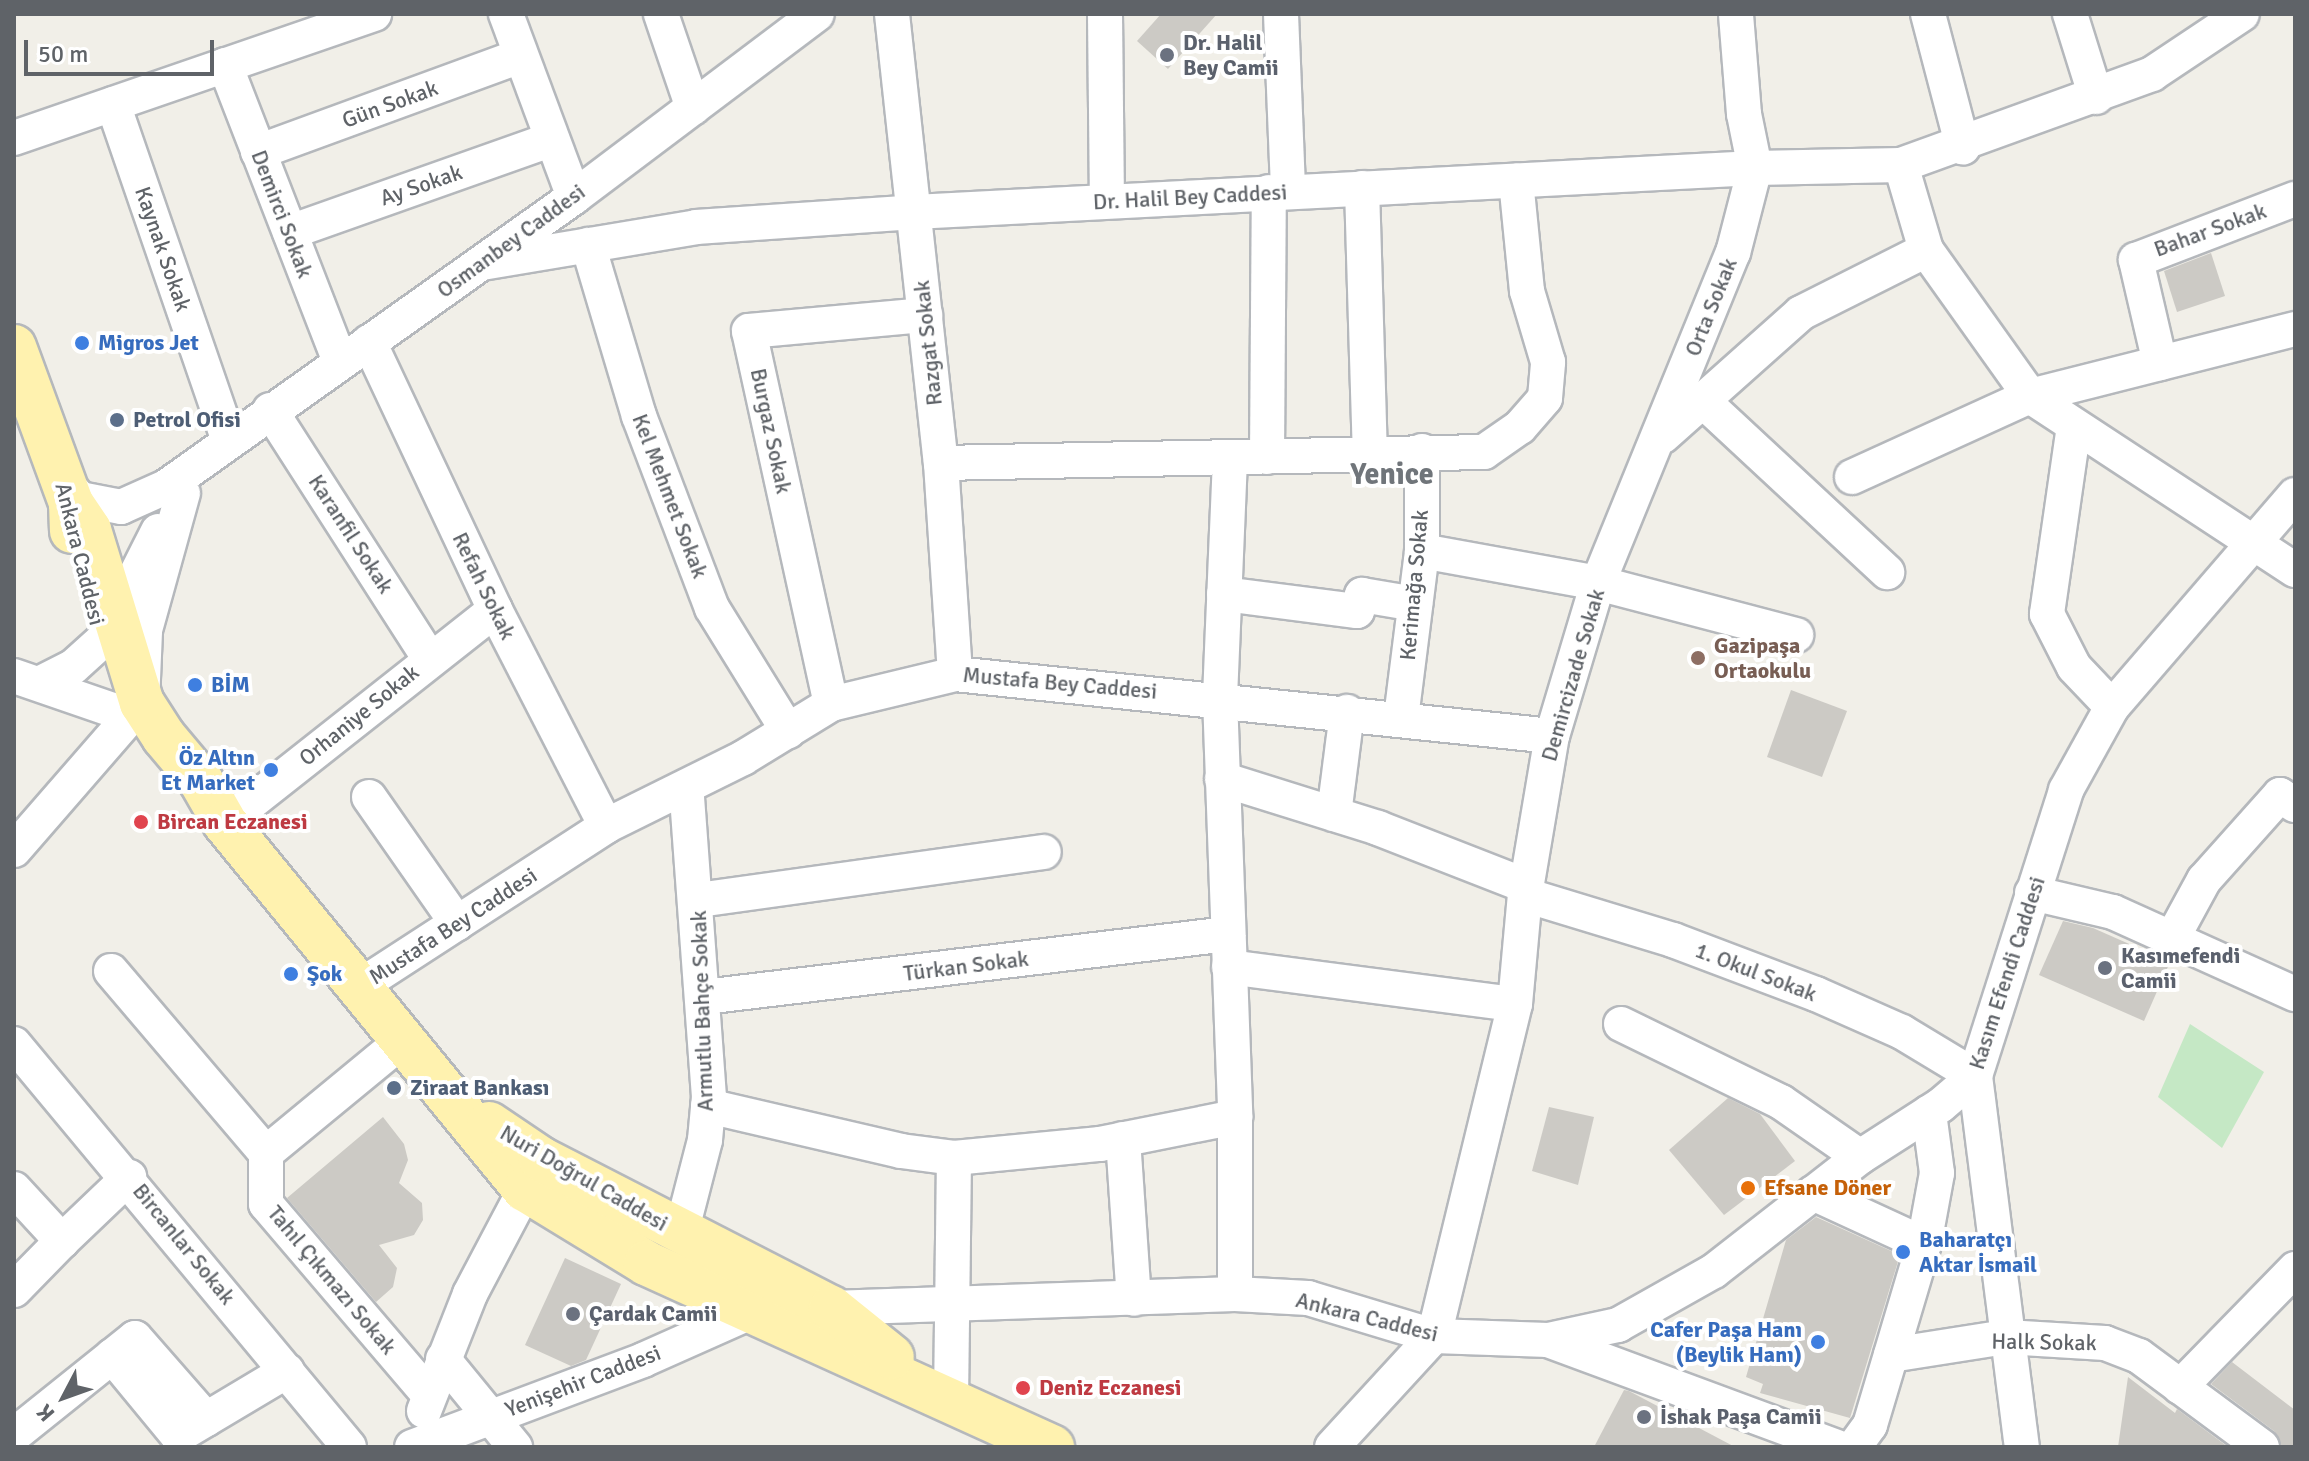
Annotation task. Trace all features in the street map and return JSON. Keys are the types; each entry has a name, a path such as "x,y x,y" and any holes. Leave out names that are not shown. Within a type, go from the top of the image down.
{"main road":[{"name":"Ankara Caddesi","path":"14,347 66,491 73,534 122,633 136,709 190,794 225,823"},
{"name":"Nuri Doğrul Caddesi","path":"225,823 443,1092 533,1174 646,1263 831,1308 951,1402"},
{"name":"Nuri Doğrul Caddesi","path":"533,1174 681,1233 762,1293 951,1402 1052,1447"}],"street":[{"path":"14,138 374,14"},
{"path":"506,14 574,197"},
{"path":"661,14 693,108"},
{"name":"Osmanbey Caddesi","path":"201,464 270,410 574,197 817,14"},
{"name":"Razgat Sokak","path":"892,14 941,463 955,674"},
{"path":"1105,14 1107,201"},
{"path":"1267,457 1278,192 1281,14"},
{"path":"1736,14 1744,114 1755,168"},
{"path":"1928,14 1963,147"},
{"path":"2070,14 2096,97"},
{"name":"Dr. Halil Bey Caddesi","path":"482,263 696,227 1278,192 1755,168 1901,165 1963,147 2152,74 2242,14"},
{"name":"Gün Sokak","path":"258,152 521,56"},
{"name":"Demirci Sokak","path":"225,65 340,362"},
{"name":"Kaynak Sokak","path":"113,104 229,440"},
{"name":"Ay Sokak","path":"290,232 552,139"},
{"path":"1901,165 1926,250 2030,396 2295,570"},
{"name":"Orta Sokak","path":"1657,442 1733,253 1755,168"},
{"path":"941,463 1484,452 1520,427 1545,398 1548,362 1527,291 1516,181"},
{"path":"1362,188 1370,452"},
{"name":"Bahar Sokak","path":"2160,363 2136,260 2295,199"},
{"name":"Kel Mehmet Sokak","path":"588,245 639,416 712,608 788,731"},
{"name":"Demircizade Sokak","path":"1434,1336 1515,1004 1526,891 1552,736 1598,583 1657,442 1801,313 1926,250"},
{"name":"Burgaz Sokak","path":"831,704 749,331 925,315"},
{"path":"1852,477 2030,396 2295,329"},
{"name":"Refah Sokak","path":"369,342 495,610 606,826"},
{"path":"1702,400 1887,572"},
{"name":"Karanfil Sokak","path":"270,410 430,659"},
{"path":"2074,426 2047,614 2074,667 2112,707"},
{"name":"Kerimağa Sokak","path":"1401,718 1422,551 1422,451"},
{"path":"1230,459 1220,698 1235,1117 1235,1294"},
{"path":"66,491 80,499 121,507 201,464"},
{"path":"28,679 73,667 122,633 183,493 201,464"},
{"name":"Kasım Efendi Caddesi","path":"1548,1340 1618,1325 1714,1271 1860,1157 1929,1113 1975,1076 2066,790 2112,707 2295,495"},
{"path":"1422,551 1598,583 1796,635"},
{"path":"1224,594 1357,611 1362,595 1415,604"},
{"name":"Orhaniye Sokak","path":"225,823 495,610"},
{"name":"Mustafa Bey Caddesi","path":"360,986 606,826 686,787 831,704 955,674 1220,698 1552,736"},
{"path":"14,850 136,709 28,679"},
{"path":"1334,814 1347,712"},
{"name":"1. Okul Sokak","path":"1222,779 1334,814 1526,891 1673,940 1816,994 1902,1032 1975,1076"},
{"name":"Armutlu Bahçe Sokak","path":"681,1233 708,1106 698,900 686,787"},
{"path":"2174,935 2204,880 2280,795 2295,805"},
{"path":"369,797 457,923"},
{"path":"698,900 1044,852"},
{"path":"2032,893 2113,912 2174,935 2295,994"},
{"name":"Türkan Sokak","path":"704,997 1228,951 1515,1004"},
{"path":"111,971 266,1153 402,1041"},
{"path":"1621,1024 1781,1102 1860,1157"},
{"name":"Bircanlar Sokak","path":"14,1044 129,1177 349,1447"},
{"path":"1975,1076 2022,1447"},
{"path":"708,1106 901,1151 954,1158 1123,1139 1235,1117"},
{"path":"1854,1447 1870,1425 1924,1244 1937,1173 1929,1113"},
{"path":"1123,1139 1134,1299"},
{"name":"Tahıl Çıkmazı Sokak","path":"266,1153 266,1204 429,1395"},
{"path":"951,1402 956,1302 954,1158"},
{"path":"412,1447 443,1359 533,1174"},
{"path":"14,1290 129,1177"},
{"path":"14,1189 62,1241"},
{"path":"1813,1193 1924,1244"},
{"path":"2180,1387 2295,1269"},
{"name":"Yenişehir Caddesi","path":"412,1447 643,1360 762,1293"},
{"name":"Ankara Caddesi","path":"831,1308 1235,1294 1308,1298 1434,1336 1548,1340 1837,1447"},
{"path":"1332,1447 1434,1336"},
{"name":"Halk Sokak","path":"1891,1355 2006,1337 2105,1343 2139,1356 2262,1447"},
{"path":"14,1435 135,1338 206,1419 287,1371"},
{"path":"443,1359 515,1447"}],"green space":[{"path":"2190,1024 2264,1072 2222,1148 2158,1097"}],"building":[{"name":"Dr. Halil Bey Camii","path":"1161,14 1217,14 1168,69 1137,41"},
{"path":"2211,253 2225,296 2177,312 2164,271"},
{"path":"1791,690 1847,711 1822,777 1767,757"},
{"name":"Kasımefendi Camii","path":"2063,921 2093,928 2170,962 2144,1021 2039,975"},
{"path":"1728,1098 1760,1114 1795,1161 1724,1215 1669,1150"},
{"path":"1549,1107 1594,1117 1578,1185 1532,1171"},
{"path":"383,1117 404,1144 408,1160 399,1183 422,1203 423,1220 414,1235 379,1245 397,1268 393,1287 376,1302 287,1198"},
{"name":"Cafer Paşa Hanı (Beylik Hanı)","path":"1816,1217 1900,1255 1850,1418 1760,1393 1763,1384 1746,1377 1786,1240"},
{"name":"Çardak Camii","path":"565,1258 621,1284 586,1360 571,1366 525,1345"},
{"path":"2232,1362 2295,1410 2295,1447 2282,1447 2274,1431 2211,1384"},
{"path":"2128,1377 2175,1413 2177,1409 2228,1447 2118,1447"},
{"name":"İshak Paşa Camii","path":"1624,1390 1629,1391 1735,1447 1594,1447"}],"place":[{"name":"Dr. Halil Bey Camii","path":"1167,55"},
{"name":"Migros Jet","path":"82,343"},
{"name":"Petrol Ofisi","path":"117,420"},
{"name":"Gazipaşa Ortaokulu","path":"1698,658"},
{"name":"BİM","path":"195,685"},
{"name":"Öz Altın Et Market","path":"271,770"},
{"name":"Bircan Eczanesi","path":"141,822"},
{"name":"Kasımefendi Camii","path":"2105,968"},
{"name":"Şok","path":"291,974"},
{"name":"Ziraat Bankası","path":"394,1088"},
{"name":"Efsane Döner","path":"1748,1188"},
{"name":"Baharatçı Aktar İsmail","path":"1903,1252"},
{"name":"Çardak Camii","path":"573,1314"},
{"name":"Cafer Paşa Hanı (Beylik Hanı)","path":"1818,1342"},
{"name":"Deniz Eczanesi","path":"1023,1388"},
{"name":"İshak Paşa Camii","path":"1644,1417"}],"district":[{"name":"Yenice","path":"1392,475"}]}
